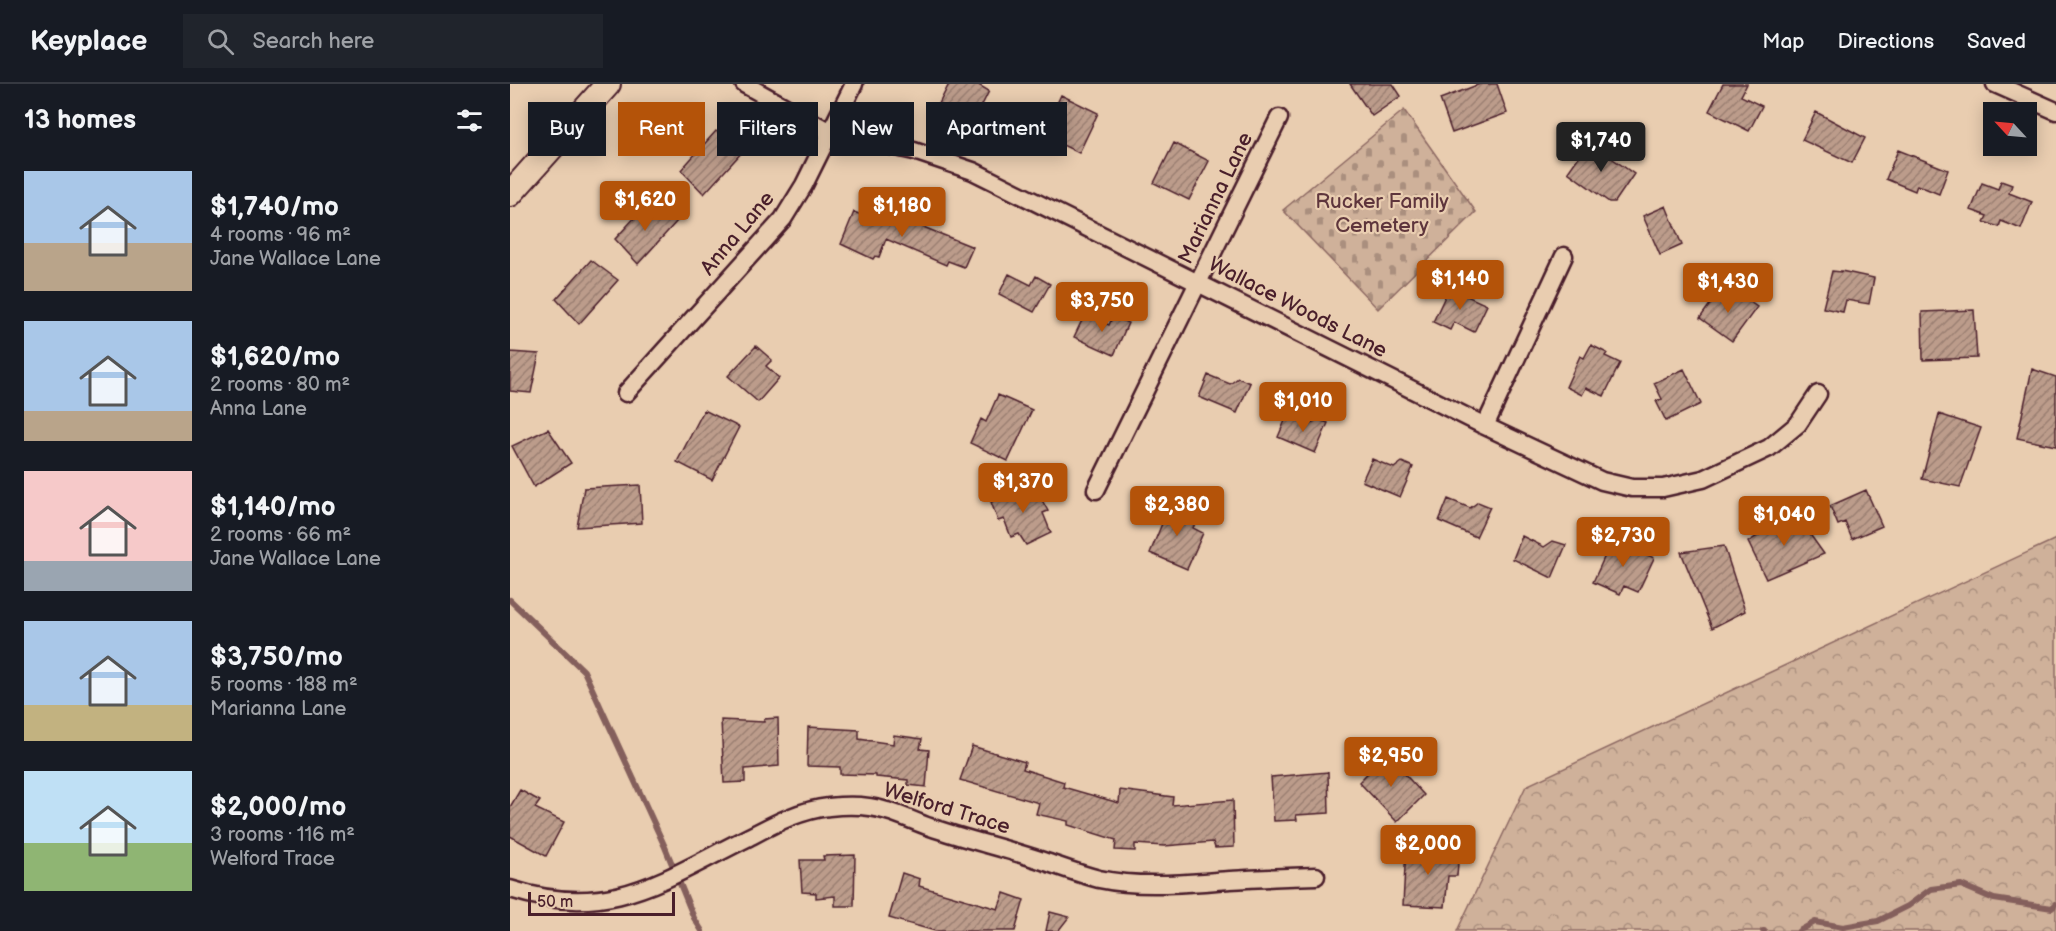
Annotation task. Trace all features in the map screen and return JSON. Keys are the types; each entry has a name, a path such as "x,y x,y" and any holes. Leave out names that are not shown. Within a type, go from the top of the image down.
{"main road":[{"path":"510,194 608,84"}],"street":[{"name":"Wallace Woods Lane","path":"744,84 830,132"},
{"name":"Anna Lane","path":"845,102 854,84"},
{"path":"1995,84 2056,111"},
{"name":"Marianna Lane","path":"1096,490 1279,118"},
{"name":"Anna Lane","path":"626,393 783,219 804,185 830,132"},
{"name":"Wallace Woods Lane","path":"914,151 973,171 1485,426 1602,481 1632,488 1663,488 1704,479 1769,448 1798,424 1818,394"},
{"path":"1485,426 1564,256"},
{"name":"Welford Trace","path":"510,889 536,897 565,901 623,896 651,886 772,825 799,814 827,807 856,806 885,810 930,827 1100,879 1128,883 1176,884 1316,876"}],"green space":[{"name":"Rucker Family Cemetery","path":"1404,110 1476,212 1378,309 1283,210"},
{"path":"2056,539 2056,931 1457,931 1526,786"}],"building":[{"path":"949,84 977,84 989,91 984,102 940,102"},
{"path":"1350,84 1393,84 1401,96 1372,116"},
{"path":"1480,84 1497,84 1507,113 1452,133 1440,99"},
{"path":"1723,84 1747,84 1741,96 1762,106 1749,131 1709,111"},
{"path":"1061,95 1098,113 1079,153 1067,147 1067,102 1058,102"},
{"path":"1816,112 1865,138 1852,163 1802,140"},
{"path":"716,131 717,156 738,156 704,194 681,170 694,156 705,156 705,143"},
{"path":"1589,142 1634,174 1615,202 1609,202 1568,172"},
{"path":"1174,143 1209,161 1189,200 1154,183"},
{"path":"1898,150 1948,170 1939,194 1917,185 1915,191 1886,179"},
{"path":"2001,181 2012,185 2009,193 2032,202 2021,229 2001,221 1999,227 1984,222 1987,216 1971,210 1982,183 1998,189"},
{"path":"650,201 677,221 638,264 615,239"},
{"path":"1666,206 1682,245 1660,255 1643,216"},
{"path":"876,208 973,247 964,267 948,261 946,265 886,239 879,257 875,256 873,259 841,244 854,212 872,219"},
{"path":"591,260 618,280 579,324 556,299"},
{"path":"1832,271 1874,278 1869,304 1846,300 1843,312 1823,308"},
{"path":"1009,274 1031,285 1036,276 1050,284 1034,312 999,294"},
{"path":"1449,288 1487,305 1474,332 1454,322 1450,330 1433,322"},
{"path":"1721,289 1735,299 1738,294 1757,307 1732,341 1700,318"},
{"path":"1974,310 1977,358 1923,360 1922,312"},
{"path":"1085,314 1109,325 1113,316 1128,323 1114,355 1074,337"},
{"path":"1591,345 1607,353 1605,356 1620,363 1604,396 1586,388 1582,395 1566,387 1580,356 1584,358"},
{"path":"756,346 772,360 766,366 779,378 758,402 728,376"},
{"path":"510,352 539,354 531,393 510,391"},
{"path":"1684,369 1701,404 1666,421 1656,401 1662,399 1654,383"},
{"path":"2032,369 2056,377 2056,446 2017,438"},
{"path":"1208,375 1230,384 1238,378 1250,383 1237,413 1199,397"},
{"path":"998,395 1032,410 1008,461 970,443 981,419 986,422"},
{"path":"704,410 739,427 712,480 677,462"},
{"path":"1939,414 1981,428 1960,487 1922,479"},
{"path":"1287,416 1309,425 1317,419 1328,423 1315,453 1278,437"},
{"path":"548,429 571,463 534,487 512,446"},
{"path":"1372,459 1394,468 1402,462 1413,467 1400,497 1362,481"},
{"path":"1032,482 1048,511 1043,513 1051,533 1026,545 1019,534 1011,537 1004,519 998,521 991,502"},
{"path":"640,485 642,523 577,527 584,488"},
{"path":"1866,490 1882,526 1852,539 1845,522 1838,525 1830,506"},
{"path":"1448,499 1470,508 1478,502 1490,507 1476,537 1439,521"},
{"path":"1170,504 1199,516 1193,528 1203,533 1187,569 1150,553"},
{"path":"1794,512 1824,554 1766,579 1748,542"},
{"path":"1522,536 1544,547 1553,541 1566,545 1552,578 1513,559"},
{"path":"1613,538 1654,558 1638,592 1624,586 1620,594 1593,582"},
{"path":"1724,546 1745,611 1712,628 1681,552"},
{"path":"778,718 779,766 745,769 745,782 724,783 721,720 764,722 764,719"},
{"path":"808,727 859,730 859,739 893,744 894,735 922,739 920,749 929,750 926,787 908,785 908,780 876,777 876,775 840,774 840,767 807,766"},
{"path":"972,746 1025,762 1023,769 1064,782 1063,787 1119,803 1120,790 1173,797 1172,805 1233,800 1234,847 1215,848 1213,842 1164,846 1135,844 1135,851 1115,850 1116,840 1068,825 1068,821 1036,814 1039,803 960,780"},
{"path":"1386,754 1424,795 1397,822 1359,782"},
{"path":"1328,772 1329,813 1296,815 1297,820 1274,821 1271,777"},
{"path":"520,790 540,801 535,808 564,822 546,856 510,836 510,807"},
{"path":"1406,847 1459,851 1457,876 1448,876 1445,907 1403,905"},
{"path":"855,855 854,906 835,906 835,896 816,898 816,893 802,892 800,860 824,860 823,856"},
{"path":"902,873 920,879 919,886 998,909 1004,893 1024,900 1015,931 935,931 889,918"},
{"path":"1050,912 1069,917 1058,931 1046,931"}],"waterway":[{"path":"510,600 584,671 665,847 694,918 702,931"},
{"path":"1799,931 1815,922 1843,927 1878,921 1908,906 1931,889 1961,885 1994,899 2052,908 2056,904"}]}
